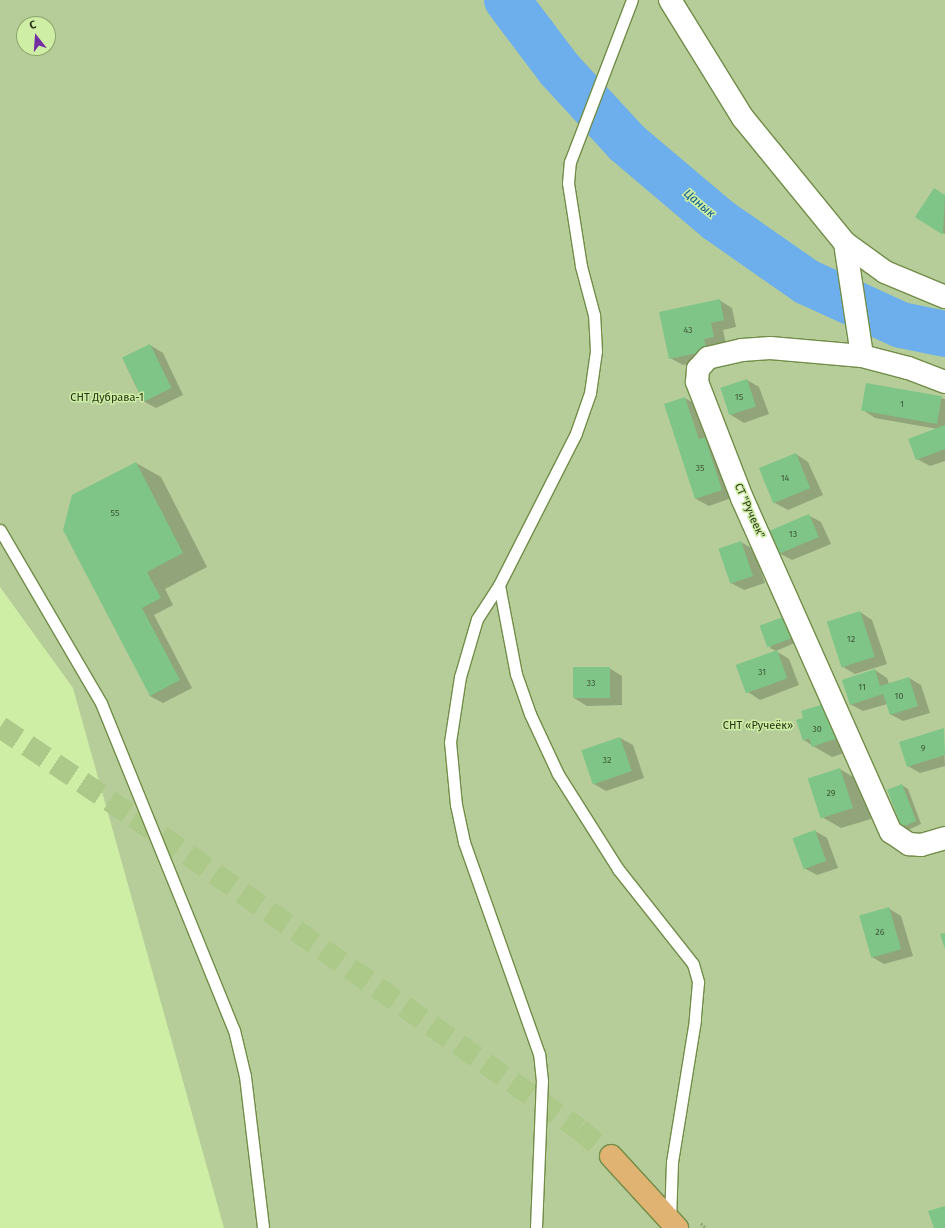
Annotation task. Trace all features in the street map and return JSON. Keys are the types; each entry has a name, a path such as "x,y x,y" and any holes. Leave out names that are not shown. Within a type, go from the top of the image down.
{"main road":[{"path":"611,1156 671,1226"}],"street":[{"path":"670,0 743,118 845,243 885,272 945,297"},
{"path":"845,243 862,356"},
{"name":"СТ \"Ручеек\"","path":"945,382 908,368 862,356 770,348 742,350 708,358 698,368 697,382 742,498 891,832 898,839 909,844 921,845 945,838"}],"lane":[{"path":"536,1228 542,1081 539,1054 464,842 456,805 450,742 460,677 477,619 499,585 576,433 590,393 596,351 594,315 572,212 568,183 570,162 632,0"},
{"path":"0,530 101,703 234,1030 245,1076 263,1228"},
{"path":"499,585 516,674 530,714 558,774 618,869 693,964 698,982 695,1020 672,1162 671,1226"}],"green space":[{"path":"0,0 945,0 945,1228 224,1228 73,688 0,587"}],"building":[{"path":"934,188 945,195 943,235 915,217"},
{"path":"720,299 724,320 711,323 714,337 704,339 707,351 669,359 659,312"},
{"path":"150,344 171,388 144,402 122,358"},
{"path":"747,379 756,407 729,415 720,388"},
{"path":"866,383 942,396 937,424 861,411"},
{"path":"685,397 699,439 705,437 722,490 695,499 664,404"},
{"path":"945,425 945,449 916,460 908,439"},
{"path":"796,453 810,488 773,503 759,468"},
{"path":"136,462 183,553 147,572 161,598 142,608 180,680 150,696 63,530 72,495"},
{"path":"809,514 819,537 778,554 768,531"},
{"path":"741,541 753,576 730,584 718,549"},
{"path":"860,611 875,657 842,667 827,622"},
{"path":"783,617 791,639 767,647 760,626"},
{"path":"777,650 787,678 746,693 736,665"},
{"path":"573,667 610,667 610,698 573,698"},
{"path":"875,669 880,686 909,677 918,706 890,715 883,694 850,705 842,680"},
{"path":"827,703 838,738 812,747 809,738 803,741 796,720 803,718 801,711"},
{"path":"944,728 945,755 907,767 899,742"},
{"path":"620,737 632,771 593,784 581,750"},
{"path":"840,768 853,808 821,818 808,779"},
{"path":"902,784 916,821 901,827 887,790"},
{"path":"815,830 826,861 804,869 792,838"},
{"path":"889,907 901,949 871,958 859,916"},
{"path":"945,933 945,949 940,934"},
{"path":"945,1206 945,1228 934,1228 928,1211"}],"waterway":[{"name":"Цанык","path":"507,0 559,69 627,143 718,220 807,282 901,325 945,334"}],"tunnel":[{"path":"0,727 134,817 579,1129 611,1156"}],"park label":[{"name":"СНТ Дубрава-1","path":"107,398"},
{"name":"СНТ «Ручеёк»","path":"758,726"}]}
